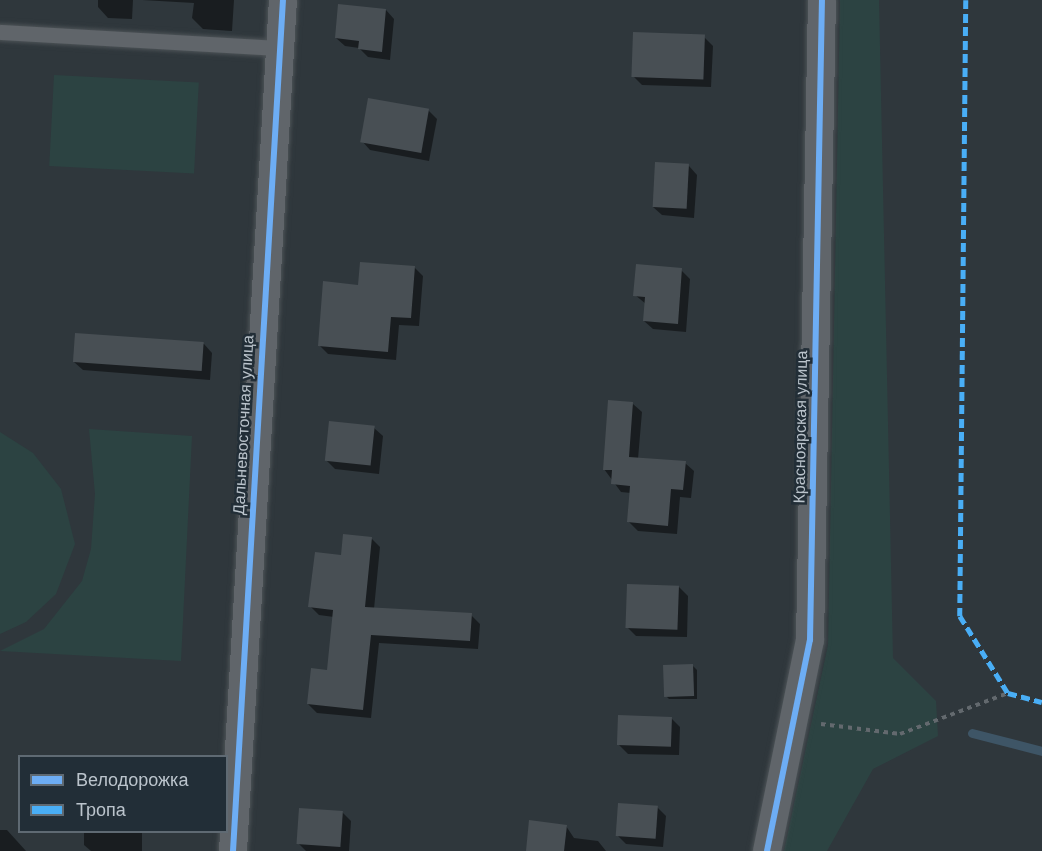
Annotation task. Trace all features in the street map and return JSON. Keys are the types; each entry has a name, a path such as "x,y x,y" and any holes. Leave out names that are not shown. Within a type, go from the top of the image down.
{"street":[{"name":"Дальневосточная улица","path":"233,851 283,0"},
{"name":"Красноярская улица","path":"767,851 810,640 822,0"}],"lane":[{"path":"0,32 280,48"}],"path":[{"path":"794,721 900,734 1008,693"}],"green space":[{"path":"840,0 879,0 893,658 936,701 938,736 873,769 827,851 784,851 828,645"},
{"path":"54,75 199,83 194,173 49,166"},
{"path":"89,429 192,436 181,661 0,651 44,629 82,581 91,549 95,494"},
{"path":"0,432 33,453 61,489 75,544 56,594 26,622 0,634"}],"building":[{"path":"338,4 386,9 382,52 358,49 359,41 335,38"},
{"path":"633,32 705,35 703,79 631,77"},
{"path":"368,98 429,109 421,153 360,142"},
{"path":"655,162 689,164 687,209 653,207"},
{"path":"360,262 415,266 411,318 391,317 388,352 318,346 323,281 358,285"},
{"path":"636,264 682,268 678,324 643,321 645,297 633,296"},
{"path":"75,333 204,342 202,371 73,362"},
{"path":"608,400 633,402 629,457 686,461 683,490 671,489 668,526 627,522 630,486 611,484 612,470 603,470"},
{"path":"329,421 375,426 371,466 325,461"},
{"path":"343,534 372,537 365,607 472,613 470,641 371,635 363,710 307,704 311,668 327,670 333,610 308,607 315,552 341,555"},
{"path":"627,584 679,586 677,630 625,628"},
{"path":"693,664 694,696 664,697 663,665"},
{"path":"618,715 672,717 671,747 617,745"},
{"path":"618,803 658,806 656,839 616,836"},
{"path":"299,808 343,811 340,847 296,844"},
{"path":"529,820 567,825 564,851 526,851"}],"waterway":[{"path":"972,733 1042,751"}],"marked path":[{"path":"966,0 960,616 1008,693 1042,702"}],"cycle path":[{"path":"233,851 283,0"},
{"path":"767,851 810,640 822,0"}]}
